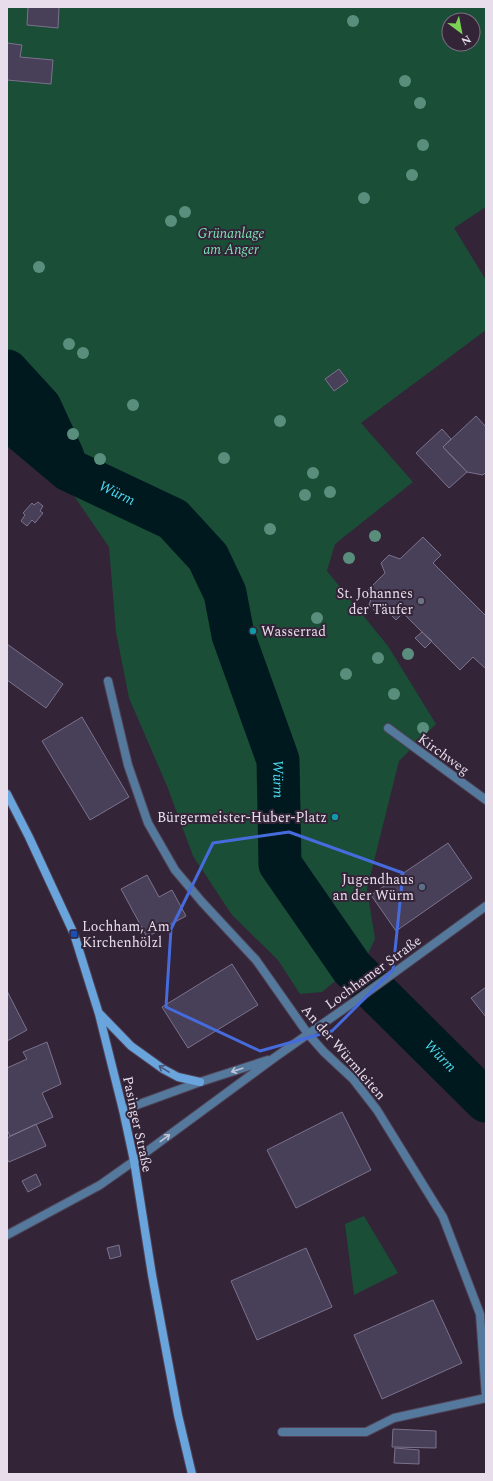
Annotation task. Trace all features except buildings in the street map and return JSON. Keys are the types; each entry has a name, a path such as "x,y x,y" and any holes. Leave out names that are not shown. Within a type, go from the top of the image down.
{"main road":[{"name":"Pasinger Straße","path":"7,794 30,837 74,934 99,1014 134,1161 152,1275 178,1415 192,1474"},
{"path":"99,1014 131,1046 163,1069 178,1077 200,1082"}],"street":[{"name":"An der Würmleiten","path":"108,681 128,765 148,823 175,870 202,902 256,960 308,1034 324,1052 353,1079 377,1110 443,1216 480,1314 486,1397 394,1418 366,1432 282,1432"},
{"name":"Kirchweg","path":"388,728 486,800"},
{"name":"Lochhamer Straße","path":"7,1235 100,1185 486,906"},
{"name":"Lochhamer Straße","path":"123,1110 200,1082 274,1058"}],"highlighted area":[{"path":"289,832 403,873 393,970 332,1031 260,1051 166,1007 171,929 213,843"}],"green space":[{"name":"Grünanlage am Anger","path":"7,7 486,7 486,207 454,228 486,280 486,330 361,423 413,482 335,544 327,571 388,646 436,724 399,761 367,889 375,939 368,954 322,992 300,994 278,960 232,915 193,856 167,786 129,698 116,632 109,547 70,490 7,436"},
{"path":"364,1216 398,1273 354,1295 345,1224"}],"waterway":[{"name":"Würm","path":"7,371 40,407 63,457"},
{"name":"Würm","path":"7,418 69,470 173,519 208,557 225,593 233,635 278,760 280,864 352,968 486,1101"}],"place":[{"name":"St. Johannes der Täufer","path":"421,601"},
{"name":"Wasserrad","path":"253,631"},
{"name":"Bürgermeister-Huber-Platz","path":"335,817"},
{"name":"Jugendhaus an der Würm","path":"422,887"},
{"name":"Lochham, Am Kirchenhölzl","path":"74,934"}]}
